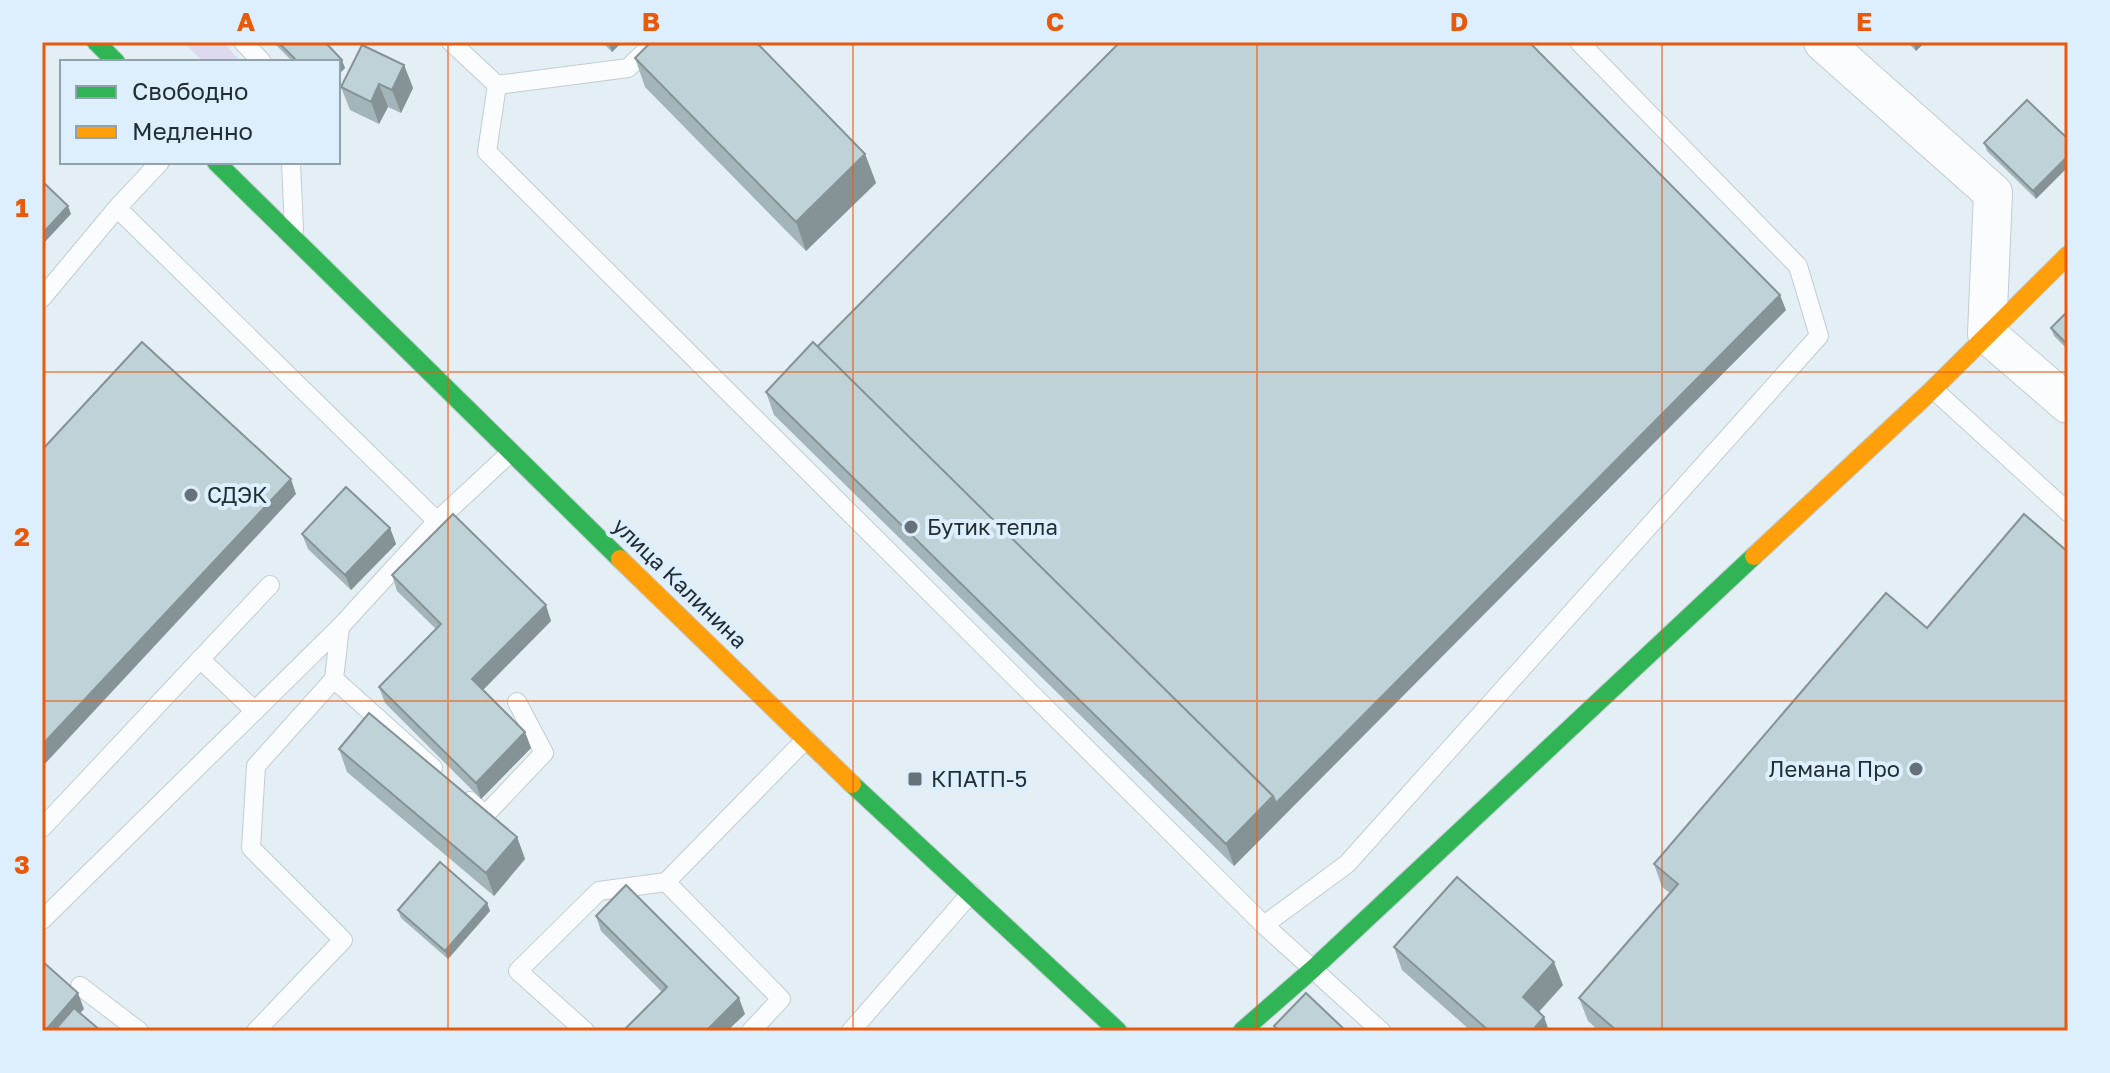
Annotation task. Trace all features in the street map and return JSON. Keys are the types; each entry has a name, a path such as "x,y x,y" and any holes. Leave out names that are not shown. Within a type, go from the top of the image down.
{"main road":[{"path":"96,42 114,60"},
{"name":"улица Калинина","path":"218,164 510,453 806,739 1118,1031"},
{"path":"1242,1031 1314,968 1933,389 2068,255"}],"street":[{"path":"1823,42 1993,193 1987,334 2068,404"}],"lane":[{"path":"243,42 260,60"},
{"path":"451,42 497,85"},
{"path":"497,85 628,68 655,42"},
{"path":"1264,925 1347,864 1819,336 1798,266 1579,42"},
{"path":"497,85 487,152 1264,925 1381,1031"},
{"path":"42,298 158,164"},
{"path":"291,164 294,241"},
{"path":"117,208 437,521"},
{"path":"1933,389 2068,512"},
{"path":"42,920 340,627 437,521 510,453"},
{"path":"42,828 270,585"},
{"path":"256,1031 343,940 251,848 256,766 334,679 340,627"},
{"path":"200,659 255,711"},
{"path":"334,679 485,815 544,753 517,702"},
{"path":"585,1031 518,971 599,891 666,882 806,739"},
{"path":"666,882 781,999 751,1031"},
{"path":"851,1031 971,893"},
{"path":"80,986 139,1031"}],"shaded area":[{"path":"184,42 223,42 239,60 201,60"}],"building":[{"path":"278,42 325,42 342,60 340,62 296,60"},
{"path":"651,42 756,42 865,154 796,222 635,58"},
{"path":"1120,42 1529,42 1780,295 1276,803 1273,796 817,347"},
{"path":"362,45 404,65 392,90 379,84 371,102 341,87"},
{"path":"2027,100 2068,139 2068,156 2033,191 1984,143"},
{"path":"42,181 68,206 42,234"},
{"path":"2068,311 2068,345 2051,328"},
{"path":"142,342 291,479 42,745 42,450"},
{"path":"813,342 1273,796 1226,844 766,392"},
{"path":"346,487 390,528 345,575 302,534"},
{"path":"453,514 546,605 472,679 525,732 476,783 379,687 441,624 392,575"},
{"name":"Лемана Про","path":"2024,514 2068,552 2068,1031 1617,1031 1579,998 1678,884 1654,864 1886,593 1927,628"},
{"path":"369,713 517,837 486,873 339,749"},
{"path":"440,862 487,903 445,951 398,910"},
{"path":"1457,877 1554,962 1523,997 1544,1017 1532,1031 1489,1031 1394,947"},
{"path":"626,885 739,998 706,1031 623,1031 667,987 596,916"},
{"path":"42,961 78,993 45,1031 42,1031"},
{"path":"1306,993 1346,1031 1279,1031 1274,1026"},
{"path":"74,1008 101,1031 54,1031"}],"traffic: fast":[{"path":"96,42 114,60"},
{"path":"218,164 620,559"},
{"path":"1242,1031 1314,968 1754,556"},
{"path":"852,784 1118,1031"}],"traffic: slow":[{"path":"1754,556 1933,389 2068,255"},
{"path":"620,559 852,784"}],"place":[{"name":"СДЭК","path":"191,495"},
{"name":"Бутик тепла","path":"911,527"},
{"name":"Лемана Про","path":"1916,769"},
{"name":"КПАТП-5","path":"915,779"}]}
